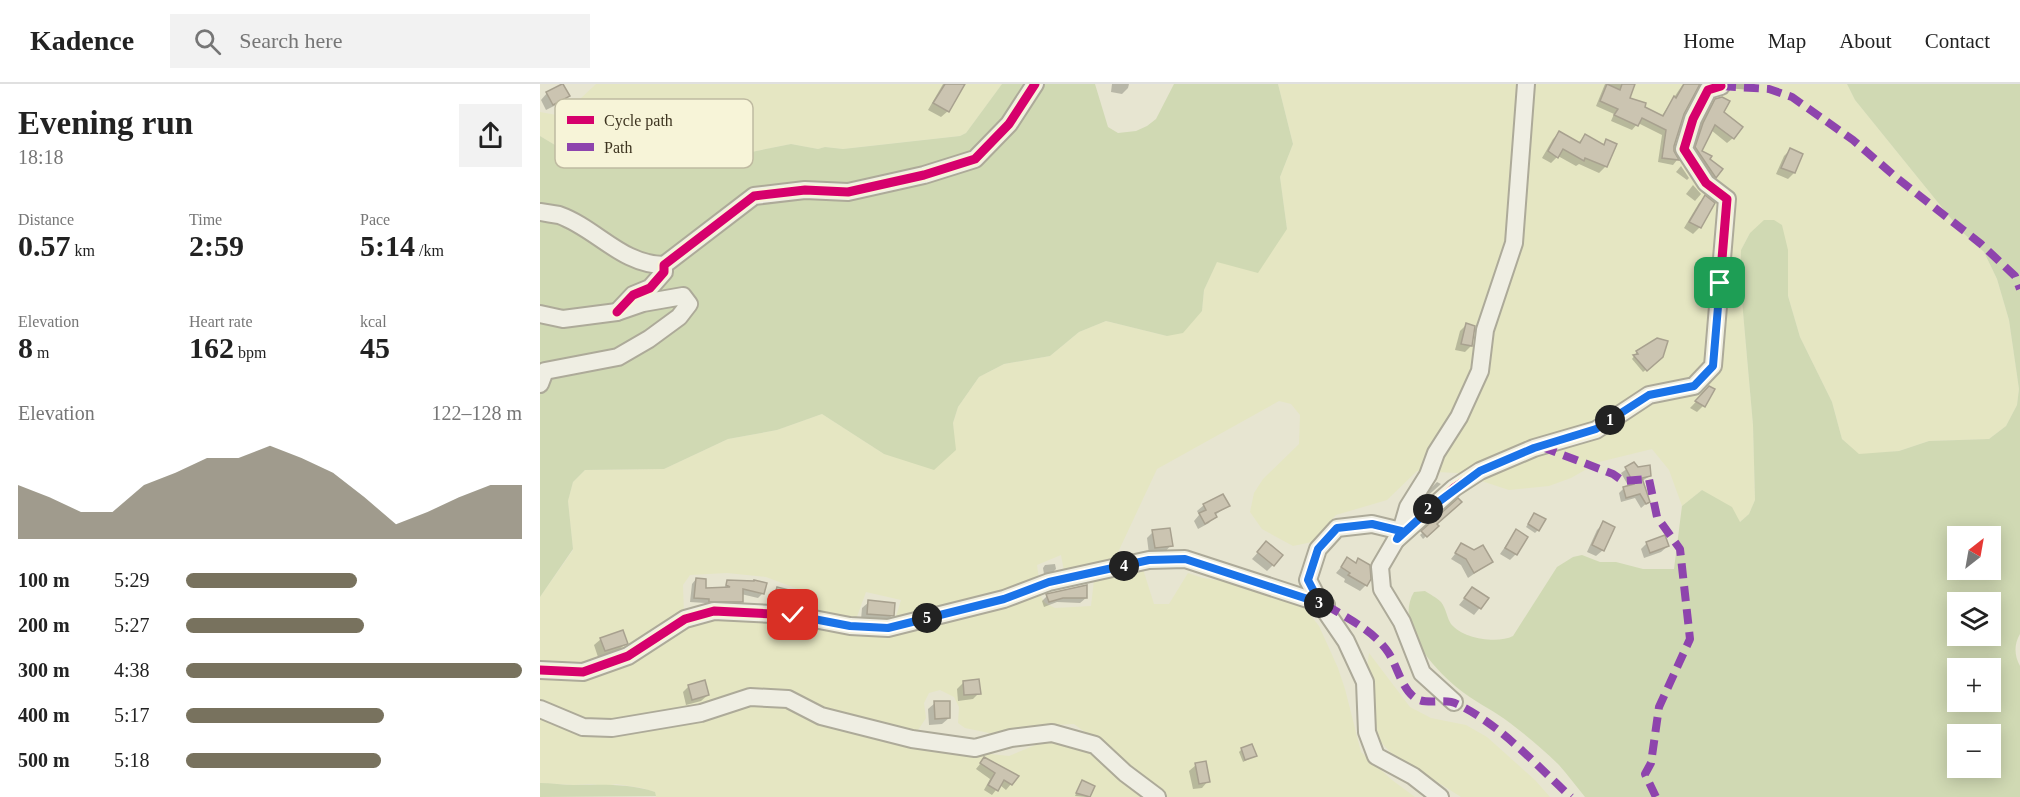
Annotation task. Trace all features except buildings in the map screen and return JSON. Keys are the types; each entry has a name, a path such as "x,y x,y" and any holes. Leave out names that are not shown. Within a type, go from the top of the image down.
{"street":[{"path":"540,212 560,216 619,252 652,265 664,265 754,196 805,190 848,192 924,175 975,159 1009,124 1035,84"},
{"path":"1454,702 1422,673 1402,622 1382,590 1380,567 1399,535 1408,507 1428,475 1436,453 1459,417 1480,371 1485,330 1514,243 1526,84"},
{"path":"1399,535 1480,471 1534,448 1596,429 1649,395 1694,386 1713,366 1727,199 1706,183 1684,148 1694,119 1708,90 1721,86"},
{"path":"616,312 633,295 650,288 664,272 664,265"},
{"path":"540,314 563,320 616,312 643,303 683,296 689,304 679,317 649,339 618,357 545,371 540,384"},
{"path":"1399,535 1372,524 1337,528 1318,549 1308,580 1346,641 1365,682 1367,732 1376,756 1413,776 1440,797"},
{"path":"540,670 583,672 628,656 685,619 714,611 793,615 850,626 888,628 1004,599 1049,582 1149,560 1185,559 1323,604"},
{"path":"540,708 583,727 612,728 701,713 750,697 788,699 821,716 912,739 975,748 1011,738 1052,733 1095,745 1125,773 1157,797"}],"green space":[{"path":"596,84 1002,84 966,133 960,136 843,149 825,147 818,149 791,144 753,152 753,99 580,99"},
{"path":"1002,84 1095,84 1108,127 1118,133 1136,131 1156,119 1174,84 1278,84 1293,144 1280,177 1287,229 1258,273 1217,262 1204,290 1202,311 1183,333 1167,336 1106,321 1079,332 1050,356 1004,364 979,377 958,407 953,423 956,450 934,470 884,454 822,414 777,430 728,439 664,469 585,470 573,482 568,501 573,549 540,597 540,136 555,145 555,168 753,168 753,152 791,144 818,149 825,147 843,149 960,136 966,133"},
{"path":"1278,84 1847,84 1855,100 1961,231 1984,252 1997,279 2009,320 2019,389 2017,405 2006,426 1989,439 1929,441 1899,451 1859,455 1842,439 1832,402 1800,337 1788,296 1788,250 1750,233 1741,250 1740,278 1753,425 1755,500 1749,514 1740,522 1702,490 1682,506 1669,470 1652,449 1599,462 1571,478 1549,486 1509,490 1457,473 1417,471 1387,500 1336,515 1312,542 1293,546 1262,529 1250,512 1254,493 1263,479 1299,444 1300,415 1291,404 1279,401 1157,469 1113,563 1064,571 1061,555 1037,565 1039,579 982,599 894,623 901,600 866,592 855,622 793,610 798,589 766,577 727,573 690,575 683,585 684,615 643,641 581,670 540,668 540,597 573,550 568,501 573,482 585,470 664,469 728,439 777,430 822,414 884,454 955,450 953,423 958,407 979,377 1004,364 1050,356 1079,332 1106,321 1167,336 1202,311 1204,290 1217,261 1287,229 1280,177 1293,144"},
{"path":"1847,84 2020,84 2020,634 2016,650 2020,666 2020,797 1585,797 1559,765 1535,743 1505,719 1464,693 1431,662 1421,648 1409,620 1409,606 1414,592 1425,591 1441,602 1451,624 1456,629 1481,639 1499,640 1513,636 1557,567 1573,557 1582,555 1600,562 1616,562 1643,569 1674,569 1682,506 1702,490 1732,507 1740,522 1749,514 1755,500 1753,425 1740,278 1741,250 1750,233 1764,220 1774,220 1782,225 1788,250 1788,296 1800,337 1832,402 1842,439 1859,454 1899,451 1929,441 1989,439 2006,426 2017,405 2019,389 2009,320 1997,279 1984,252 1961,231 1855,100"},
{"path":"540,112 555,115 555,145 540,136"},
{"path":"1142,566 1154,604 1169,604 1188,573 1203,578 1273,589 1305,608 1319,626 1338,668 1361,752 1415,797 1162,797 1108,749 1074,724 1034,726 994,734 965,728 958,723 959,707 954,697 940,690 929,693 924,703 926,718 918,730 913,732 823,709 786,690 746,689 718,701 632,720 590,721 540,704 540,674 591,676 674,629 707,621 735,615 899,631 924,628 946,618 1038,592 1045,603 1055,608 1091,606 1094,580"},
{"path":"1369,653 1410,707 1431,718 1466,725 1487,737 1535,780 1550,797 1461,797 1390,752 1380,741 1365,682"},
{"path":"769,700 972,752 1009,756 1050,739 1088,747 1148,797 656,797 655,792 616,784 606,786 540,783 540,717 572,729"},
{"path":"540,783 625,786 655,792 656,796 540,797"}],"marked path":[{"path":"1721,86 1769,89 1792,97 1853,140 1981,244 2015,276 2020,289"},
{"path":"1542,447 1613,474 1623,481 1649,479 1657,517 1680,549 1690,639 1659,707 1651,763 1645,774 1656,797"},
{"path":"1326,605 1360,625 1382,644 1407,690 1417,699 1452,702 1473,713 1503,734 1571,797"}],"cycle path":[{"path":"617,312 633,295 650,288 664,272 664,265 754,196 805,190 848,192 924,175 975,159 1009,124 1035,84"},
{"path":"1397,539 1454,488 1480,471 1534,448 1596,430 1649,395 1694,386 1713,366 1727,199 1706,183 1684,149 1693,119 1708,90 1721,86"},
{"path":"540,670 583,672 628,656 685,619 714,611 793,615 850,626 888,628 1004,599 1049,582 1149,560 1185,559 1326,605"}],"route":[{"path":"793,615 850,626 888,628 1004,599 1049,582 1149,560 1185,559 1320,603 1308,580 1318,549 1337,528 1372,524 1401,531 1397,539 1454,488 1480,471 1534,448 1596,429 1649,395 1694,386 1713,366 1720,283"}]}
